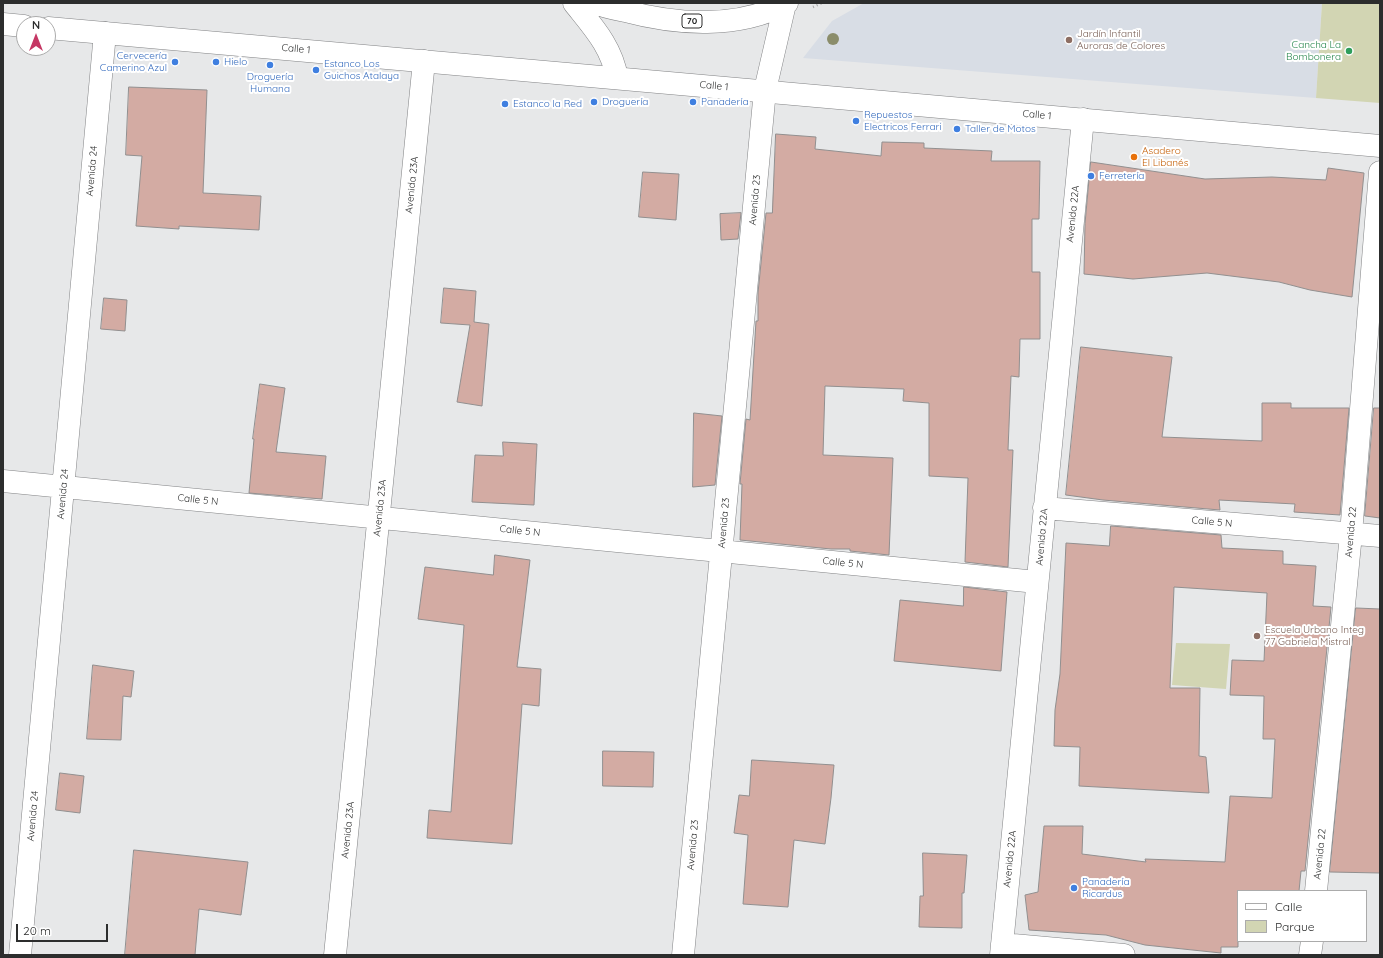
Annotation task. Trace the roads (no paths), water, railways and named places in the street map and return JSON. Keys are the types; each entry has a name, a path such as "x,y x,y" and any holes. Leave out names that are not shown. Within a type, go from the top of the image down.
{"street":[{"path":"574,3 607,45 614,60 617,78"},
{"name":"70","path":"595,3 641,15 687,22 729,21 764,14 786,4"},
{"name":"Avenida 23","path":"683,955 765,90 786,4"},
{"path":"3,24 16,25"},
{"name":"Calle 1","path":"56,29 765,90 1380,146"},
{"name":"Avenida 24","path":"20,955 105,33"},
{"name":"Avenida 23A","path":"335,955 424,61"},
{"name":"Avenida 22A","path":"1001,949 1083,119"},
{"name":"Avenida 22","path":"1316,890 1351,534 1380,172"},
{"name":"Calle 5 N","path":"3,481 1037,582"},
{"name":"Calle 5 N","path":"1044,508 1380,536"},
{"path":"1310,955 1312,942"},
{"path":"1001,949 1124,955"}],"place":[{"name":"Jardín Infantil Auroras de Colores","path":"1069,40"},
{"name":"Cancha La Bombonera","path":"1349,51"},
{"name":"Cervecería Camerino Azul","path":"175,62"},
{"name":"Hielo","path":"216,62"},
{"name":"Droguería Humana","path":"270,65"},
{"name":"Estanco Los Guichos Atalaya","path":"316,70"},
{"name":"Droguería","path":"594,102"},
{"name":"Panadería","path":"693,102"},
{"name":"Estanco la Red","path":"505,104"},
{"name":"Repuestos Electricos Ferrari","path":"856,121"},
{"name":"Taller de Motos","path":"957,129"},
{"name":"Asadero El Libanés","path":"1134,157"},
{"name":"Ferretería","path":"1091,176"},
{"name":"Escuela Urbano Integ 77 Gabriela Mistral","path":"1257,636"},
{"name":"Panadería Ricardus","path":"1074,888"}]}
